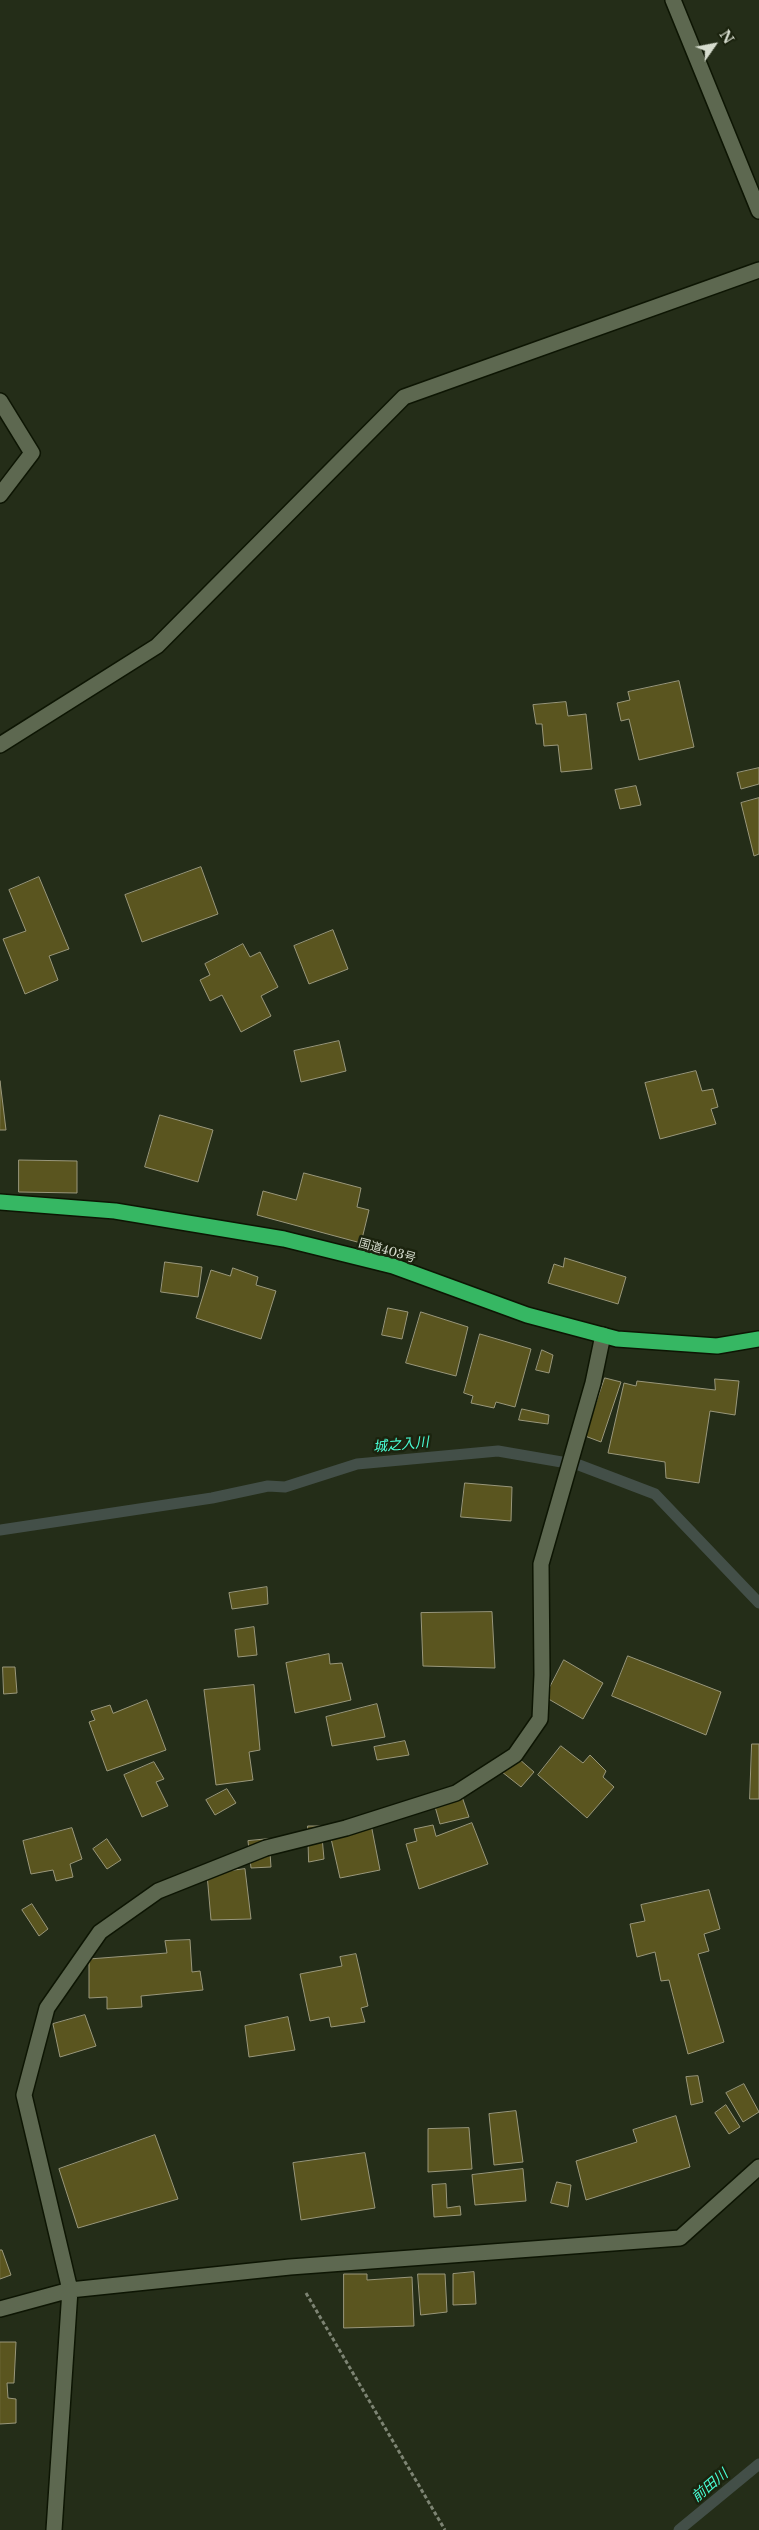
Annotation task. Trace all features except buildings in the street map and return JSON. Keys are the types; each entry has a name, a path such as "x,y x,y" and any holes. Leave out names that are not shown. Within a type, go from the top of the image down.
{"highway":[{"name":"国道403号","path":"0,1202 115,1211 284,1239 393,1266 527,1315 617,1339 717,1346 759,1339"}],"street":[{"path":"673,0 759,211"},
{"path":"0,744 157,646 404,398 759,270"},
{"path":"0,401 32,454 0,495"},
{"path":"54,2530 70,2290 24,2095 47,2008 100,1932 158,1891 266,1848 346,1828 456,1793 515,1755 540,1719 542,1675 541,1564 593,1383 603,1335"},
{"path":"0,2309 70,2290 290,2267 680,2238 759,2167"}],"path":[{"path":"290,2267 445,2530"}],"waterway":[{"name":"城之入川","path":"0,1530 212,1498 268,1486 285,1487 357,1464 498,1451 579,1465 655,1494 759,1603"},
{"name":"前田川","path":"679,2530 759,2464"}]}
